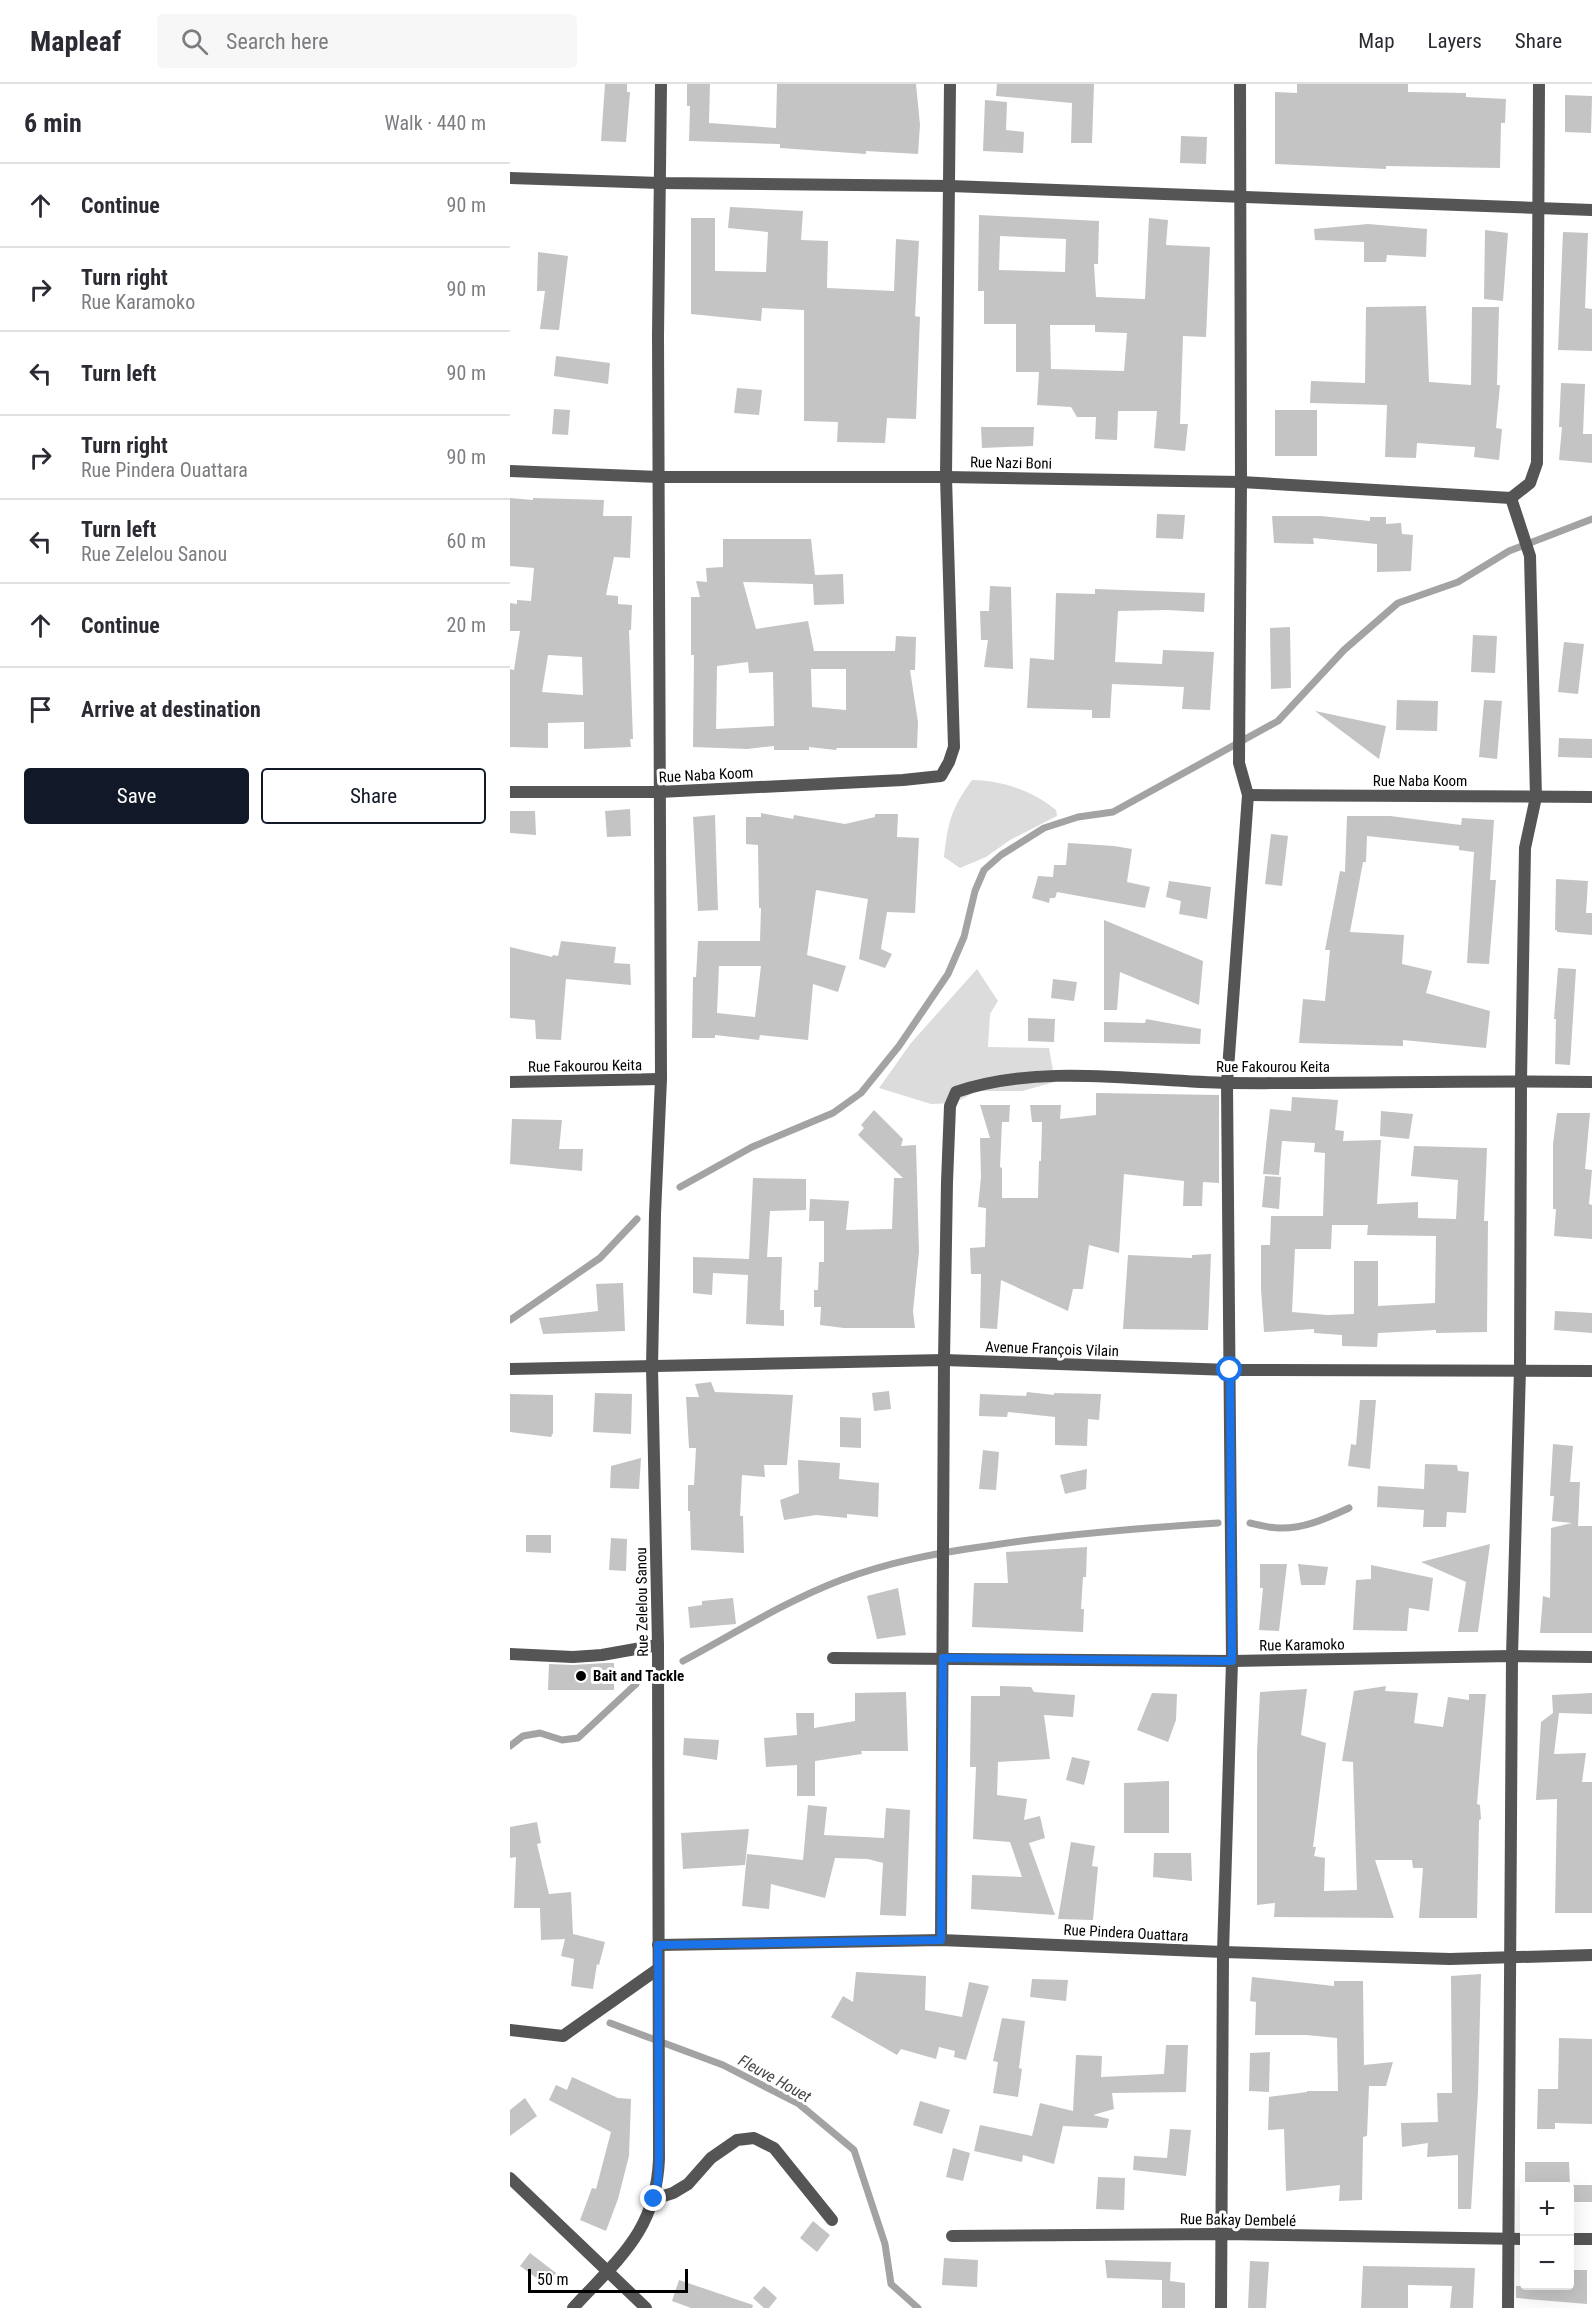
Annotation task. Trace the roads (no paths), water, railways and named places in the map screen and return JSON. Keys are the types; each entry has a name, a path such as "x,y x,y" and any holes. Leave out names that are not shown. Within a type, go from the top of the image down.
{"street":[{"name":"Rue Zelelou Sanou","path":"658,1969 658,1645 652,1367 661,1079 659,477 661,84"},
{"path":"946,477 950,84"},
{"path":"1221,2308 1223,1952 1232,1661 1227,1083 1248,795 1239,763 1242,198 1240,84"},
{"path":"1508,2308 1512,1656 1520,1369 1525,849 1536,797 1530,556 1511,498 1530,483 1537,463 1539,84"},
{"path":"510,178 660,183 950,186 1592,210"},
{"name":"Rue Nazi Boni","path":"510,471 659,477 946,477 1241,482 1511,498"},
{"name":"Rue Naba Koom","path":"510,792 659,792 903,780 941,776 954,747 946,477"},
{"name":"Rue Naba Koom","path":"1248,795 1592,797"},
{"name":"Rue Fakourou Keita","path":"944,1360 949,1128 950,1106 956,1092 974,1086 1060,1076 1227,1083 1592,1082"},
{"name":"Rue Fakourou Keita","path":"510,1082 661,1079"},
{"path":"941,1940 944,1360"},
{"name":"Avenue François Vilain","path":"510,1369 944,1360 1230,1370 1520,1369 1592,1371"},
{"path":"510,1654 573,1657 602,1655 658,1645"},
{"name":"Rue Karamoko","path":"833,1658 1232,1661 1512,1656 1592,1657"},
{"name":"Rue Pindera Ouattara","path":"658,1945 941,1940 1450,1959 1592,1955"},
{"path":"510,2030 563,2036 658,1969"},
{"path":"573,2308 607,2272 645,2225 654,2199 658,2181 659,2132 658,1969"},
{"path":"654,2199 673,2193 688,2184 711,2158 737,2139 754,2138 774,2148 832,2220"},
{"path":"510,2178 646,2308"},
{"name":"Rue Bakay Dembelé","path":"952,2236 1222,2234 1520,2239"},
{"path":"1574,2239 1592,2240"}],"waterway":[{"path":"680,1187 752,1147 833,1113 861,1093 899,1046 948,974 964,937 975,891 984,870 1001,855 1044,828 1078,817 1113,812 1278,721 1344,650 1398,603 1458,582 1509,551 1592,519"},
{"path":"510,1320 600,1258 637,1219"},
{"path":"1250,1523 1276,1528 1297,1527 1349,1508"},
{"path":"683,1661 821,1588 895,1563 949,1552 1044,1538 1218,1523"},
{"path":"510,1746 523,1736 540,1733 562,1740 578,1738 636,1684"},
{"name":"Fleuve Houet","path":"610,2023 723,2065 799,2104 854,2150 885,2244 891,2284 918,2308"}],"place":[{"name":"Bait and Tackle","path":"581,1676"}]}
